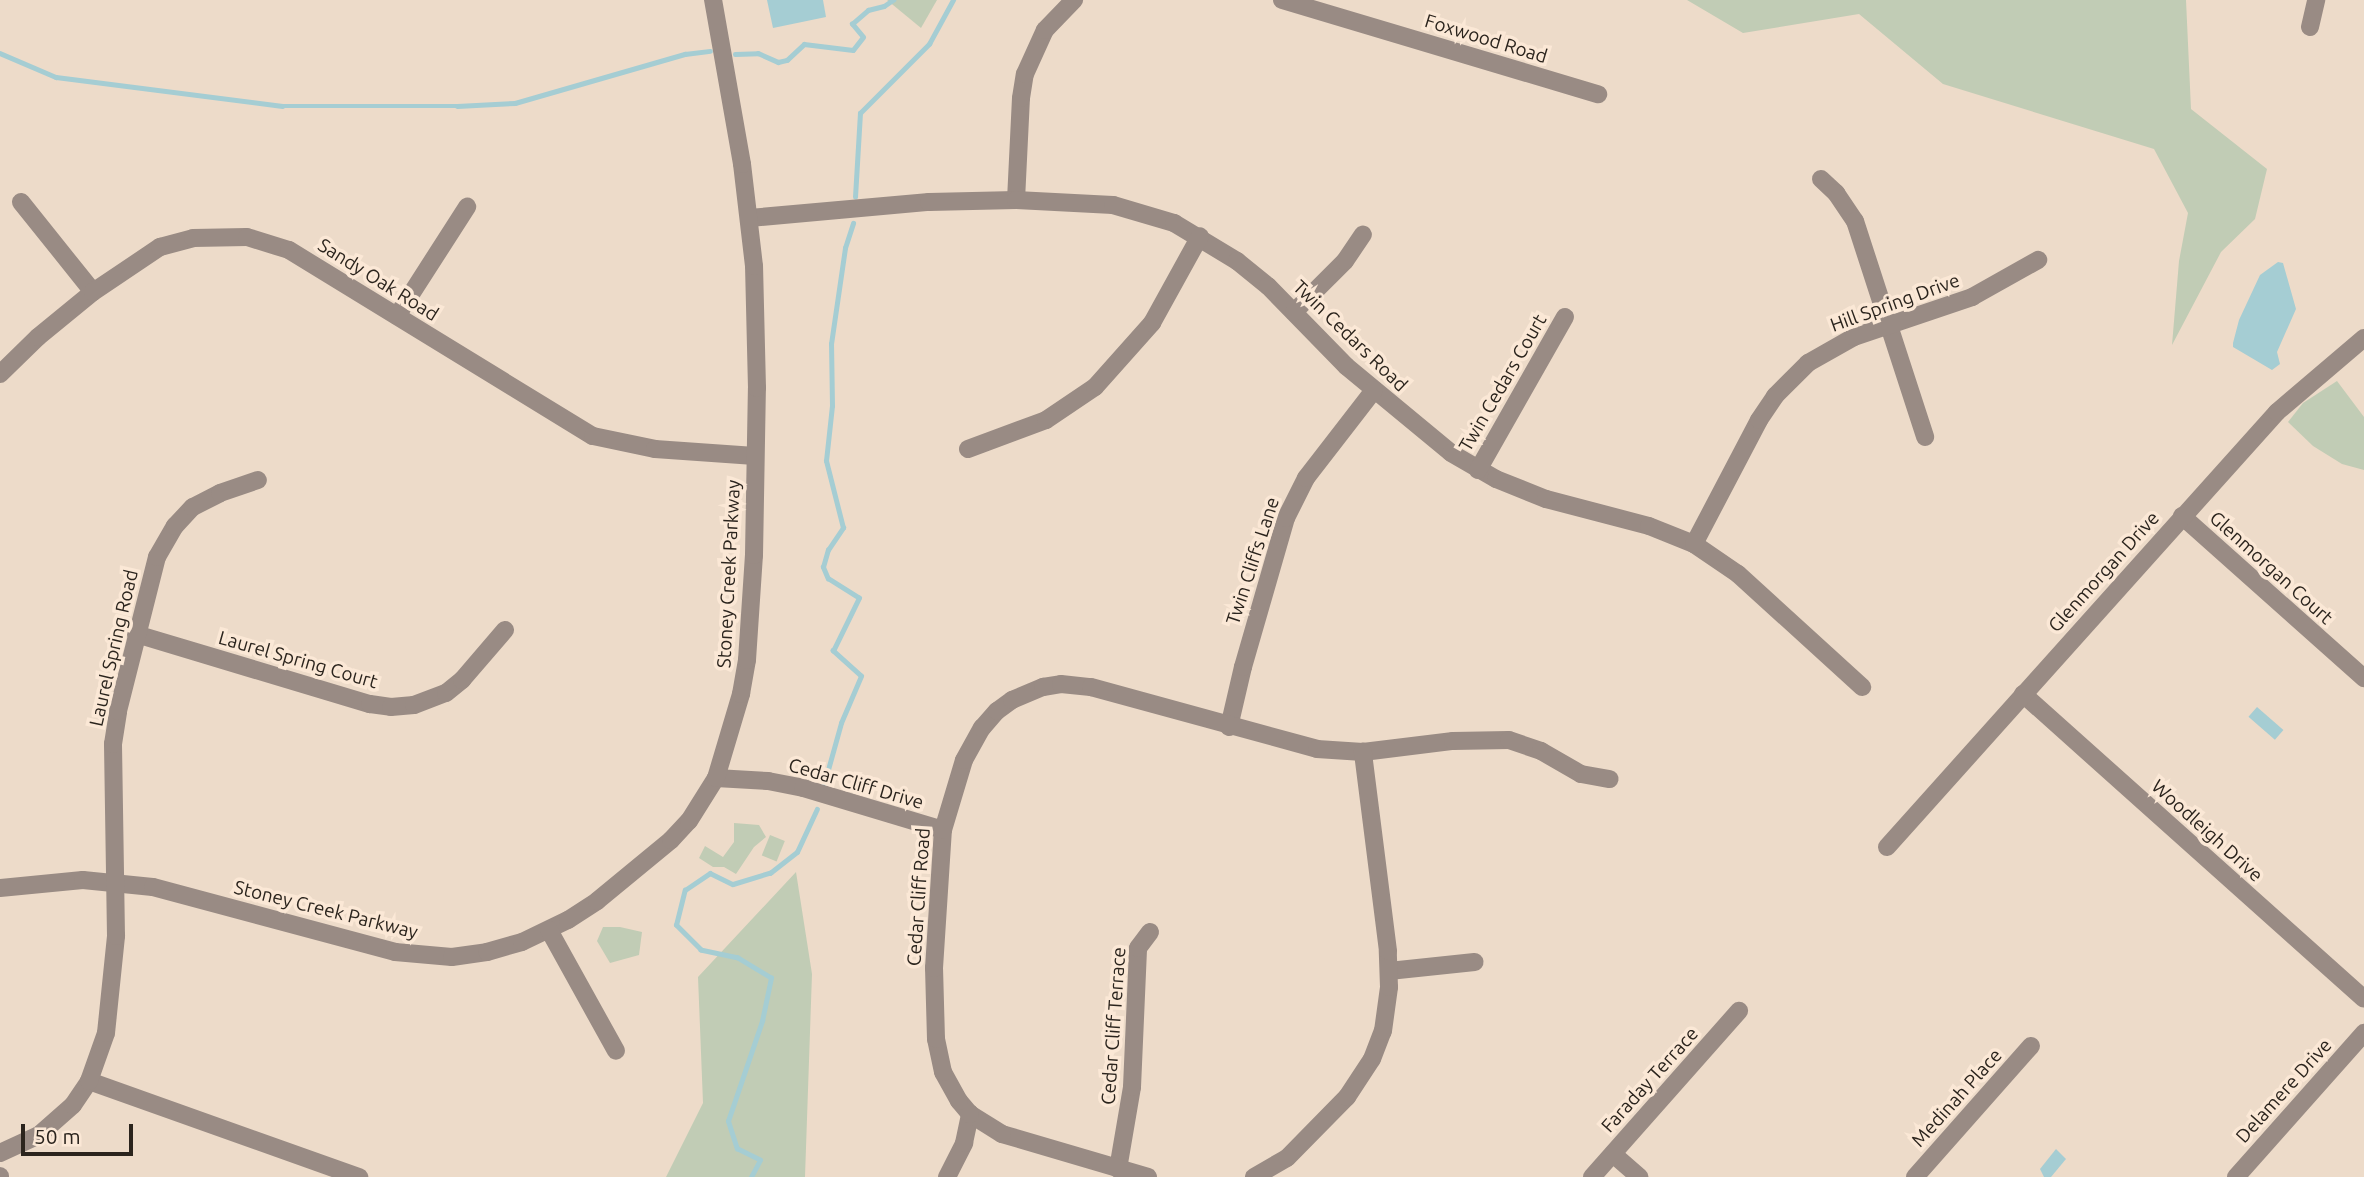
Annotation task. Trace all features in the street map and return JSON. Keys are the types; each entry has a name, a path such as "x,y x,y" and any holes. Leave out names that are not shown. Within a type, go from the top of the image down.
{"street":[{"name":"Stoney Creek Parkway","path":"0,888 52,881 114,882 153,887 329,935 424,956 452,957 487,952 549,930 597,901 671,840 696,811 716,778 737,711 747,660 755,456 754,266 749,218 713,0"},
{"path":"1016,200 1021,98 1025,74 1045,30 1074,0"},
{"name":"Foxwood Road","path":"1282,0 1598,94"},
{"path":"2310,27 2316,0"},
{"path":"1821,179 1836,193 1855,221 1925,437"},
{"name":"Twin Cedars Road","path":"749,218 929,202 1016,200 1113,205 1151,215 1200,236 1237,261 1374,390 1451,453 1478,470 1546,499 1649,526 1694,544 1738,574 1862,687"},
{"path":"21,202 93,292"},
{"path":"397,316 467,207"},
{"path":"1294,312 1345,261 1363,234"},
{"name":"Sandy Oak Road","path":"0,374 38,337 123,270 170,244 218,235 247,237 289,250 593,436 655,449 755,456"},
{"path":"968,449 1046,419 1095,387 1146,330 1200,236"},
{"name":"Hill Spring Drive","path":"1694,544 1759,420 1775,396 1808,363 1854,337 1972,297 2038,260"},
{"name":"Twin Cedars Court","path":"1478,470 1564,317"},
{"name":"Glenmorgan Drive","path":"1887,847 2277,412 2305,385 2364,338"},
{"name":"Twin Cliffs Lane","path":"1229,727 1246,654 1286,518 1306,478 1374,390"},
{"name":"Laurel Spring Road","path":"0,1153 55,1123 73,1105 89,1081 106,1033 111,1005 116,936 113,744 136,634 157,557 179,520 206,499 258,480"},
{"name":"Glenmorgan Court","path":"2182,516 2364,678"},
{"name":"Laurel Spring Court","path":"136,634 370,704 391,707 414,705 446,693 462,680 505,630"},
{"name":"Cedar Cliff Road","path":"1148,1177 1002,1133 970,1114 950,1087 936,1039 934,968 943,830 950,799 972,744 997,711 1025,692 1061,684 1091,687 1317,749 1363,752 1453,741 1501,739 1527,745 1581,774 1610,779"},
{"name":"Woodleigh Drive","path":"2023,694 2364,999"},
{"path":"1254,1177 1287,1158 1347,1097 1362,1077 1383,1031 1388,1006 1389,971 1363,752"},
{"name":"Cedar Cliff Drive","path":"716,778 768,781 803,788 943,830"},
{"path":"549,930 616,1051"},
{"name":"Cedar Cliff Terrace","path":"1118,1169 1132,1087 1138,948 1150,932"},
{"path":"1389,971 1475,962"},
{"name":"Faraday Terrace","path":"1592,1177 1740,1011"},
{"name":"Delamere Drive","path":"2236,1177 2364,1032"},
{"name":"Medinah Place","path":"1915,1177 2032,1046"},
{"path":"89,1081 359,1177"},
{"path":"947,1177 964,1143 970,1114"},
{"path":"1613,1154 1639,1177"}],"green space":[{"path":"887,0 937,0 921,28"},
{"path":"1687,0 2186,0 2191,109 2267,169 2255,219 2221,252 2172,345 2179,261 2188,213 2154,149 1943,84 1859,14 1743,33"},
{"path":"2337,381 2364,417 2364,470 2342,464 2313,446 2288,422 2303,403"},
{"path":"734,823 759,825 766,837 754,847 736,874 724,867 713,867 699,858 705,846 723,857 734,842"},
{"path":"770,835 785,841 777,861 762,855"},
{"path":"796,872 812,974 805,1177 666,1177 703,1103 698,977"},
{"path":"603,927 620,927 642,932 639,955 610,963 597,941"}],"water":[{"path":"767,0 823,0 826,17 773,28"},
{"path":"2278,262 2283,263 2296,309 2277,352 2280,364 2272,370 2233,347 2233,343 2239,320 2260,275"},
{"path":"2257,707 2283,730 2275,740 2248,717"},
{"path":"2056,1149 2066,1159 2051,1177 2044,1177 2040,1169"}],"waterway":[{"path":"735,54 758,53 778,62 787,60 804,44 853,50 863,37 852,24 868,10 884,6 893,0"},
{"path":"855,197 860,113 929,44 953,0"},
{"path":"0,53 56,77 282,106 457,106 515,103 685,54 710,51"},
{"path":"824,784 841,723 861,676 833,651 859,598 828,579 823,567 828,550 843,528 826,461 832,406 831,344 845,248 853,223"},
{"path":"751,1177 760,1160 737,1149 728,1121 762,1021 771,978 738,958 701,950 676,925 685,890 710,873 733,884 770,873 797,852 817,809"}]}
